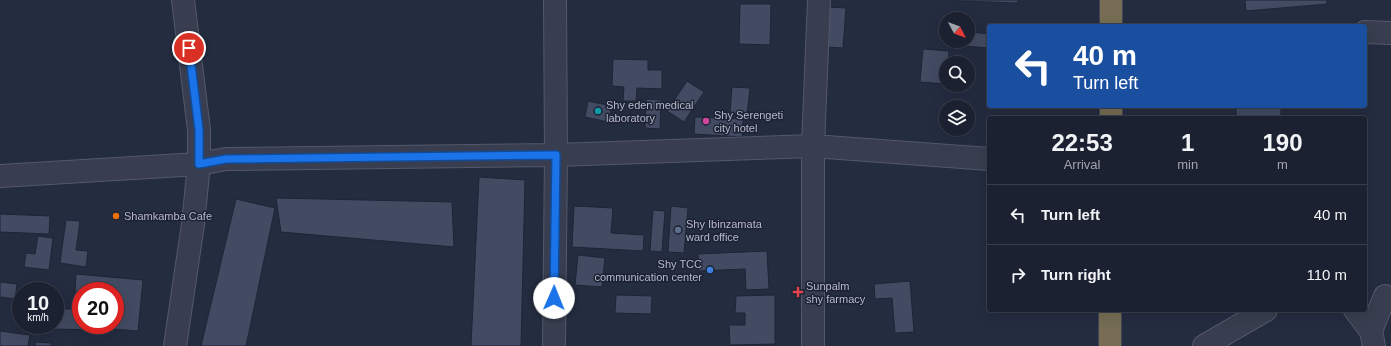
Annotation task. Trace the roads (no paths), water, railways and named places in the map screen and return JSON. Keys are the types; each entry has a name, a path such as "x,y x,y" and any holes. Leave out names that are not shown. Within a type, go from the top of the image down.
{"highway":[{"path":"1111,0 1111,24"},
{"path":"1110,312 1110,346"}],"street":[{"path":"175,346 193,224 199,164 199,130 183,0"},
{"path":"554,346 556,155 555,0"},
{"path":"813,346 813,146 819,0"},
{"path":"1367,32 1391,33"},
{"path":"0,176 199,164 226,159 556,155 813,146 987,159"},
{"path":"1372,338 1380,296"},
{"path":"1204,346 1263,312"},
{"path":"1356,312 1372,338"}],"place":[{"name":"Shy eden medical laboratory","path":"598,111"},
{"name":"Shy Serengeti city hotel","path":"706,121"},
{"name":"Shamkamba Cafe","path":"116,216"},
{"name":"Shy Ibinzamata ward office","path":"678,230"},
{"name":"Shy TCC communication center","path":"710,270"},
{"name":"Sunpalm shy farmacy","path":"798,292"}]}
